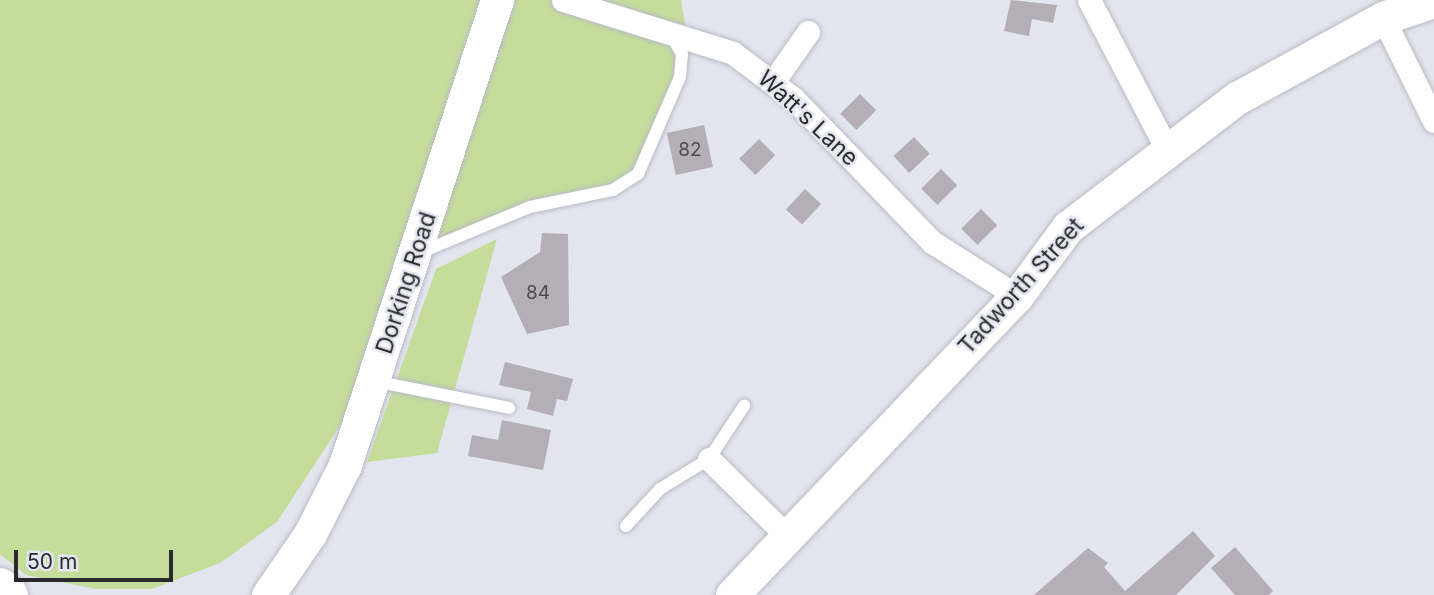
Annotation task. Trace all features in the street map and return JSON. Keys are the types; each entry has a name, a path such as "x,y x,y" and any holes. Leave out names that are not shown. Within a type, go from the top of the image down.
{"highway":[{"path":"0,587 9,595"}],"main road":[{"name":"Dorking Road","path":"268,595 293,557 345,465 497,0"},
{"name":"Tadworth Street","path":"742,592 786,535 1017,296 1068,227 1167,149 1237,99 1383,18 1434,1"},
{"name":"Dorking Road","path":"254,595 293,557"}],"street":[{"name":"Watt's Lane","path":"563,0 733,53 773,82 932,242 1017,296"},
{"path":"1089,0 1097,25 1167,149"},
{"path":"1383,18 1434,121"},
{"path":"773,82 808,32"},
{"path":"709,459 786,535"}],"lane":[{"path":"416,254 530,207 613,190 638,174 680,77 681,54 670,33"},
{"path":"374,381 509,408"},
{"path":"626,526 660,489 709,459 744,406"}],"green space":[{"path":"0,0 563,0 670,34 683,66 627,184 530,207 416,255 345,418 277,522 220,563 152,589 96,589 26,575 0,554"},
{"path":"581,0 681,0 685,25"},
{"path":"497,239 437,453 367,462 436,269"}],"building":[{"path":"1011,0 1057,5 1053,23 1032,19 1029,36 1004,31"},
{"path":"860,94 876,110 856,130 840,114"},
{"path":"704,125 713,167 676,175 667,133"},
{"path":"914,137 930,154 909,173 894,156"},
{"path":"759,139 775,155 755,175 739,159"},
{"path":"941,169 957,185 937,205 921,189"},
{"path":"805,189 821,204 802,224 786,209"},
{"path":"981,209 997,225 977,245 961,229"},
{"path":"542,233 568,234 569,325 527,334 501,277 540,252"},
{"path":"505,362 573,379 567,401 557,399 553,416 527,409 531,392 499,385"},
{"path":"502,420 551,430 543,470 468,456 472,435 498,440"},
{"path":"1193,531 1215,556 1176,595 1034,595 1088,548 1108,563 1104,567 1125,591"},
{"path":"1235,547 1273,591 1269,595 1235,595 1211,568"}]}
